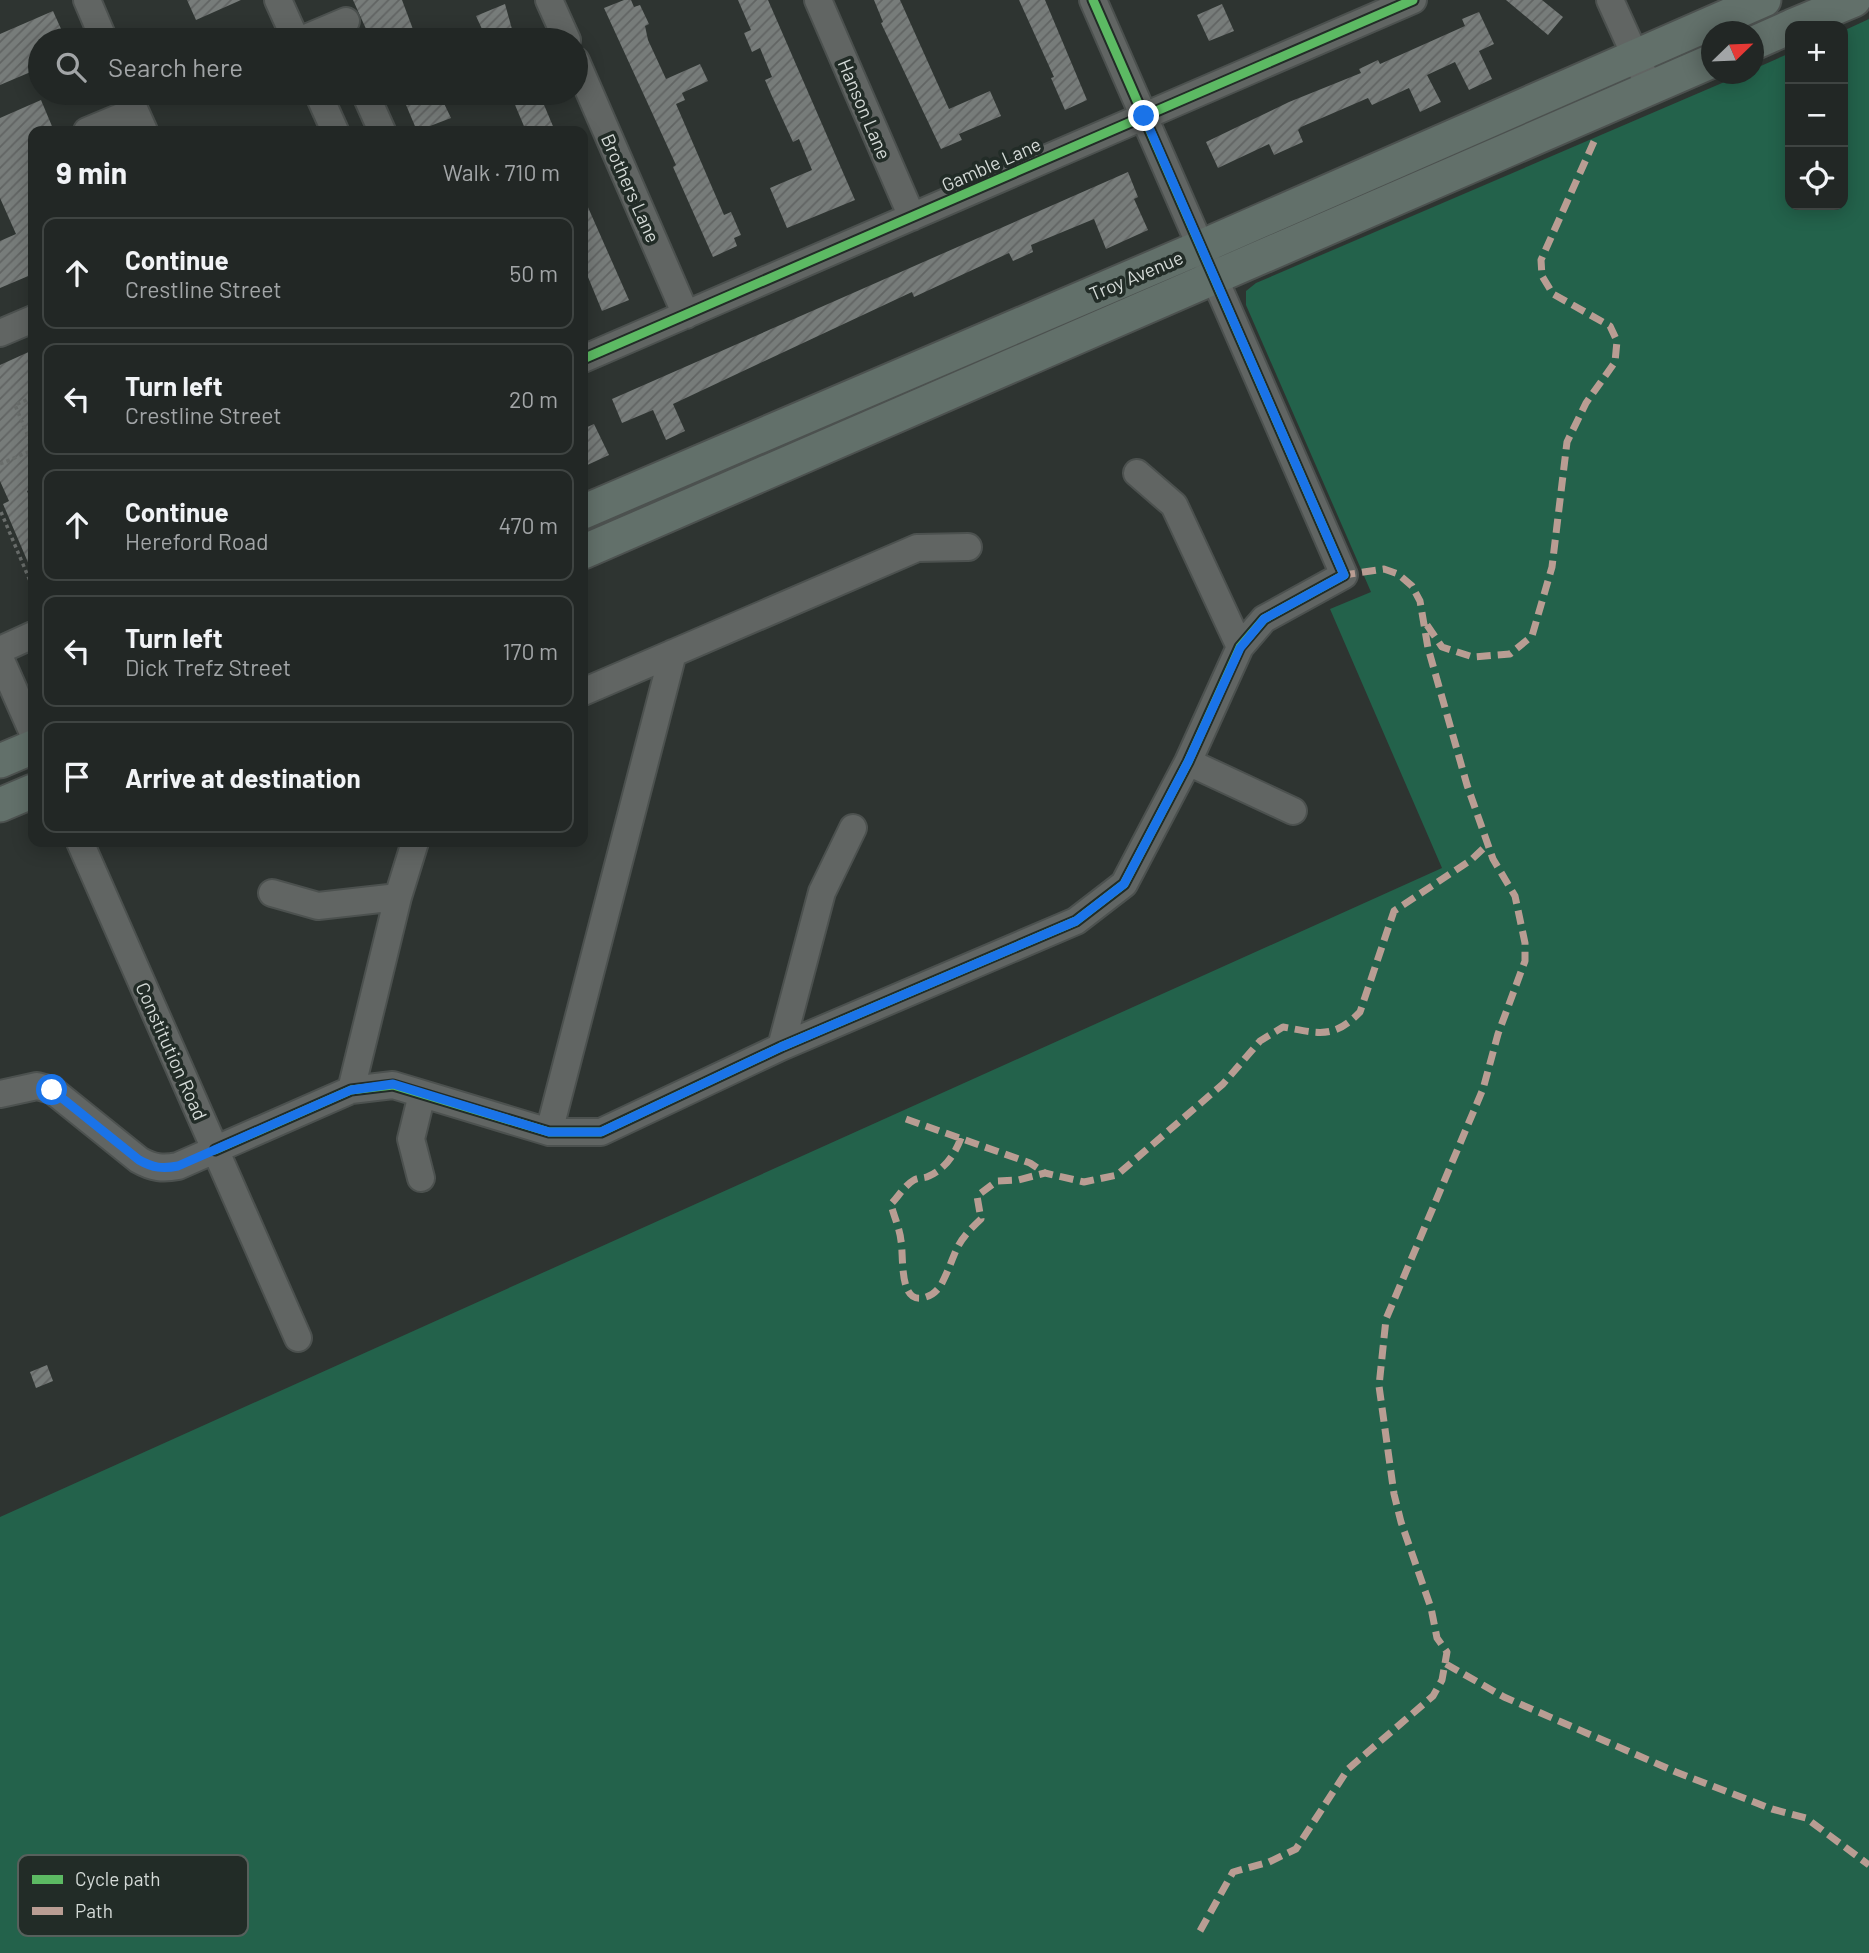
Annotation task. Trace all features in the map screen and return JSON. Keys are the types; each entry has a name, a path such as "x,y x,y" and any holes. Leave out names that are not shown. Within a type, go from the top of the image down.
{"main road":[{"name":"Troy Avenue","path":"588,510 1201,247 1765,0"},
{"path":"1805,21 1854,0"},
{"path":"1764,39 1785,30"},
{"name":"Troy Avenue","path":"588,550 1701,66"},
{"path":"0,761 28,749"},
{"path":"0,805 28,793"}],"street":[{"path":"87,0 99,28"},
{"path":"278,0 292,28"},
{"path":"549,0 562,28"},
{"name":"Hanson Lane","path":"818,0 912,217"},
{"path":"0,1095 37,1086 52,1090 151,1167 178,1166 351,1090 393,1084 549,1132 601,1132 781,1047 1076,921 1124,884 1188,762 1240,648 1264,619 1344,575 1093,0"},
{"name":"Gamble Lane","path":"588,357 1144,116 1364,10 1413,0"},
{"path":"1610,0 1650,87"},
{"path":"328,28 346,21"},
{"name":"Brothers Lane","path":"588,89 686,315"},
{"path":"323,105 333,126"},
{"path":"370,105 380,126"},
{"path":"100,126 136,112"},
{"path":"0,333 28,321"},
{"path":"1137,472 1174,505 1240,648"},
{"path":"588,690 917,548 968,547"},
{"path":"28,639 1,663 28,722"},
{"path":"549,1132 673,653"},
{"path":"1188,762 1293,811"},
{"path":"781,1047 822,892 853,828"},
{"name":"Constitution Road","path":"82,847 298,1338"},
{"path":"351,1090 398,897 413,847"},
{"path":"272,893 318,906 398,897"},
{"path":"421,1178 411,1139 422,1094"}],"path":[{"path":"28,399 15,405 28,437"},
{"path":"0,464 28,451"},
{"path":"1,512 28,576"}],"green space":[{"path":"1869,19 1869,1953 0,1953 0,1517 1442,868 1330,609 1371,592 1246,305 1246,291 1256,283 1720,84 1764,84 1764,65 1785,55 1785,210 1848,210 1848,29"}],"building":[{"path":"187,0 241,0 196,20"},
{"path":"353,0 402,0 412,28 366,28"},
{"path":"631,0 634,7 640,5 649,24 645,26 648,40 666,79 700,64 708,81 682,93 685,100 676,104 724,215 731,212 741,235 734,238 737,246 713,257 673,167 676,165 604,8"},
{"path":"738,0 768,0 855,200 787,228 770,188 812,170 799,139 793,142 765,80 772,77 760,48 752,52 744,33 751,30"},
{"path":"874,0 900,0 949,109 990,91 1001,116 959,134 962,140 941,149 881,23 883,22"},
{"path":"1019,0 1045,0 1087,100 1065,110 1051,78 1054,77"},
{"path":"1506,0 1542,0 1563,17 1548,35"},
{"path":"505,4 512,28 482,28 476,16"},
{"path":"1222,4 1234,31 1209,41 1197,15"},
{"path":"53,11 61,28 28,28 28,73 0,85 0,34"},
{"path":"1479,12 1494,44 1479,51 1492,79 1469,90 1455,62 1427,75 1441,102 1420,112 1409,88 1372,105 1368,98 1301,127 1298,130 1303,142 1274,155 1269,144 1218,168 1206,142 1289,102 1361,73 1359,69 1378,60 1380,64 1465,26 1462,19"},
{"path":"30,105 43,105 52,126 28,126 28,276 0,288 0,241 16,234 0,198 0,118"},
{"path":"406,105 445,105 451,118 430,126 415,126"},
{"path":"515,105 544,105 553,126 524,126"},
{"path":"1128,172 1138,197 1134,199 1148,230 1106,249 1094,219 1031,245 1033,252 1013,261 1009,253 914,297 912,292 673,404 685,431 666,440 653,410 622,423 612,399"},
{"path":"588,207 629,300 602,311 588,277"},
{"path":"28,352 28,562 3,504 9,501 0,481 0,365"},
{"path":"594,424 609,455 588,465 588,427"},
{"path":"47,1365 53,1381 36,1388 30,1372"}],"marked path":[{"path":"1427,625 1442,647 1473,657 1510,654 1532,636 1552,567 1567,442 1586,403 1615,362 1617,341 1610,326 1553,294 1542,276 1541,260 1596,137"},
{"path":"1200,1931 1233,1872 1269,1862 1296,1849 1348,1769 1433,1696 1442,1680 1447,1652 1437,1638 1431,1608 1394,1494 1379,1386 1386,1319 1483,1089 1498,1034 1525,961 1525,943 1515,896 1493,859 1467,785 1428,648 1420,601 1412,586 1398,574 1384,569 1344,575"},
{"path":"961,1138 945,1165 935,1173 911,1182 891,1204 900,1236 904,1278 911,1295 917,1298 931,1295 941,1285 960,1243 981,1219 977,1196 997,1181 1018,1180 1045,1173 1084,1182 1117,1175 1223,1084 1260,1041 1283,1027 1324,1032 1333,1031 1350,1021 1360,1012 1394,911 1471,860 1487,845"},
{"path":"906,1119 1030,1163 1045,1173"},
{"path":"1446,1664 1504,1697 1676,1772 1772,1809 1806,1818 1869,1865"}],"cycle path":[{"path":"215,1150 351,1090 393,1085 549,1132 601,1132 781,1047 1076,921 1124,884 1188,762 1240,647 1264,619 1344,575 1093,0"},
{"path":"588,357 1413,0"}],"route":[{"path":"52,1090 151,1167 178,1166 351,1090 393,1084 549,1132 601,1132 781,1047 1076,921 1124,884 1188,762 1240,648 1264,619 1344,575 1144,116"}]}
